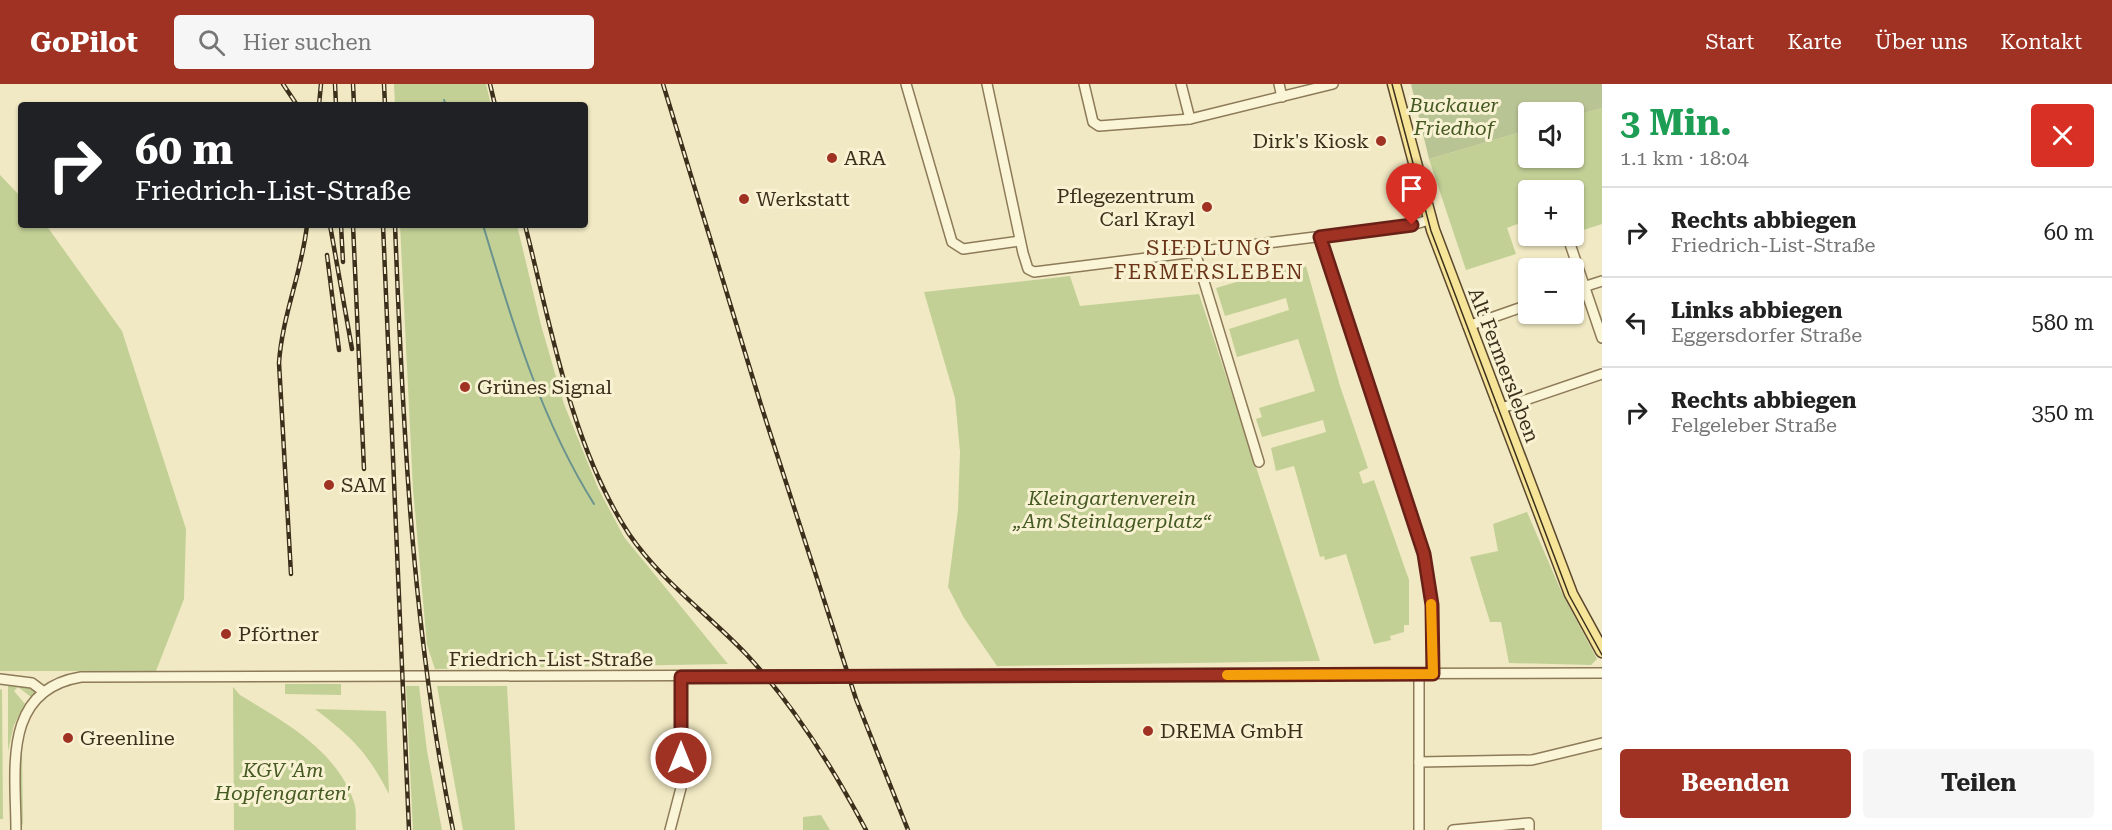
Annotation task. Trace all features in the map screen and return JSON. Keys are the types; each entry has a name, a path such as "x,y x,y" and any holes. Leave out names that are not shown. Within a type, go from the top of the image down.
{"main road":[{"name":"Alt Fermersleben","path":"1394,84 1429,220 1571,594 1602,651"}],"street":[{"path":"906,84 952,242 963,249 1020,241"},
{"path":"987,84 1020,241 1028,269 1034,272 1320,237 1429,220"},
{"path":"1084,84 1096,124 1190,119 1333,84"},
{"path":"1181,84 1190,119"},
{"path":"1279,84 1282,97"},
{"path":"1320,237 1424,554 1432,605 1433,674"},
{"path":"1571,246 1602,338"},
{"path":"1195,252 1259,462"},
{"path":"1585,286 1602,281"},
{"path":"1468,326 1518,308"},
{"path":"1499,409 1602,374"},
{"name":"Friedrich-List-Straße","path":"44,692 66,681 88,677 1602,673"},
{"path":"1419,674 1419,830"},
{"path":"670,830 681,788 681,677"},
{"path":"0,679 32,683 44,692 27,711 17,735 16,830"},
{"path":"1419,762 1532,760 1602,743"},
{"path":"1452,830 1528,823 1529,830"}],"green space":[{"path":"394,84 486,84 490,102 395,102"},
{"name":"Buckauer Friedhof","path":"1411,84 1602,84 1602,108 1584,113 1584,102 1518,102 1518,133 1429,159"},
{"path":"1602,108 1602,224 1584,230 1584,180 1518,180 1518,224 1507,228 1516,254 1466,270 1429,159 1518,133 1518,168 1584,168 1584,113"},
{"path":"0,175 18,194 18,228 48,228 122,331 186,529 184,599 156,671 0,671"},
{"path":"400,228 518,228 541,325 564,404 598,488 624,537 728,664 435,669 427,645 413,489"},
{"path":"1306,266 1340,386 1368,468 1359,472 1363,484 1374,480 1409,580 1409,625 1404,625 1404,632 1390,636 1391,640 1374,644 1346,554 1325,560 1324,556 1320,557 1294,466 1276,471 1271,448 1326,432 1323,420 1262,437 1256,419 1262,417 1259,408 1315,391 1298,339 1237,357 1229,329 1289,310 1286,298 1225,316 1216,288 1277,270"},
{"name":"Kleingartenverein „Am Steinlagerplatz“","path":"1070,276 1080,306 1199,294 1320,661 997,666 964,618 948,587 958,510 960,452 955,398 924,292"},
{"path":"1527,512 1562,593 1597,659 1591,665 1509,663 1501,622 1490,622 1470,557 1498,551 1493,524"},
{"path":"8,682 40,689 31,697 18,687 14,691 25,704 14,725 8,751"},
{"path":"285,684 341,684 341,695 285,694"},
{"path":"406,686 419,686 427,751 442,830 413,830"},
{"path":"437,686 507,686 515,830 463,830"},
{"name":"KGV 'Am Hopfengarten'","path":"233,687 240,695 307,739 335,767 346,783 354,802 356,830 234,830"},
{"path":"0,689 2,690 3,819 0,819"},
{"path":"315,709 386,711 389,794 366,756 340,729"},
{"path":"20,748 22,748 23,825 20,822"},
{"path":"821,815 830,830 803,830 803,817"}],"waterway":[{"path":"484,228 529,368 558,438 594,504"}],"tram line":[{"path":"1392,84 1431,231 1569,595 1602,655"}],"railway":[{"path":"283,84 295,102"},
{"path":"319,102 321,84"},
{"path":"335,84 336,102"},
{"path":"353,84 354,102"},
{"path":"384,84 385,102"},
{"path":"490,84 494,102"},
{"path":"663,84 761,405 856,699 908,830"},
{"path":"291,574 279,363 284,328 306,228"},
{"path":"331,228 352,349"},
{"path":"341,228 343,262"},
{"path":"353,228 364,469"},
{"path":"383,228 409,830"},
{"path":"395,228 406,453 419,604 439,755 453,830"},
{"path":"526,228 554,344 577,424 609,500 629,534 655,567 746,654 780,694 826,761 866,830"},
{"path":"327,255 339,350"}],"slow traffic":[{"path":"1227,675 1433,674 1431,604"}],"place":[{"name":"Dirk's Kiosk","path":"1381,141"},
{"name":"ARA","path":"832,158"},
{"name":"Werkstatt","path":"744,199"},
{"name":"Pflegezentrum Carl Krayl","path":"1207,207"},
{"name":"Grünes Signal","path":"465,387"},
{"name":"SAM","path":"329,485"},
{"name":"Pförtner","path":"226,634"},
{"name":"DREMA GmbH","path":"1148,731"},
{"name":"Greenline","path":"68,738"}],"district":[{"name":"SIEDLUNG FERMERSLEBEN","path":"1209,260"}],"route":[{"path":"681,758 681,677 1433,674 1432,605 1424,554 1320,237 1412,225"}]}
